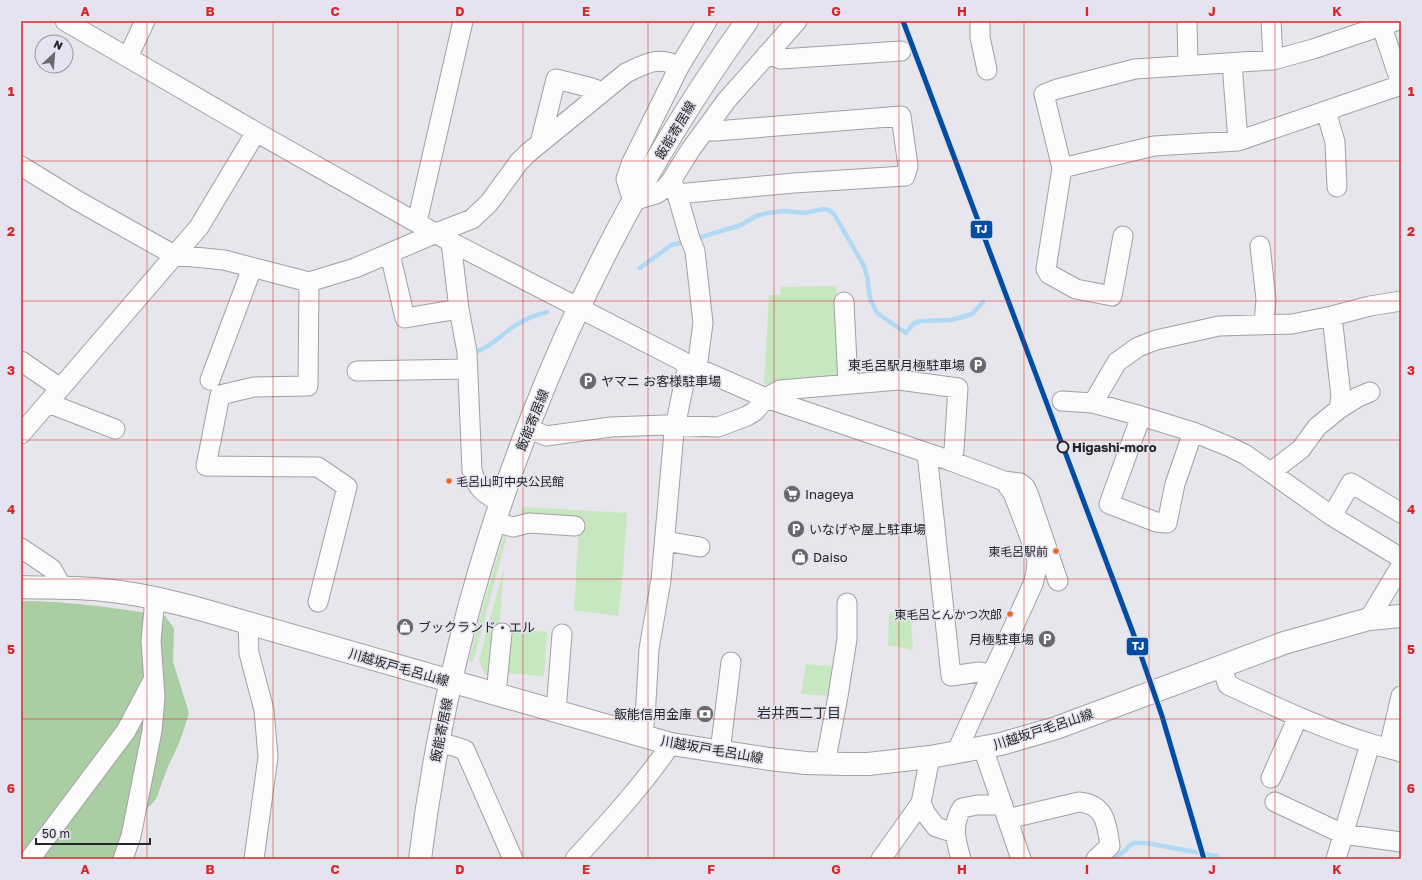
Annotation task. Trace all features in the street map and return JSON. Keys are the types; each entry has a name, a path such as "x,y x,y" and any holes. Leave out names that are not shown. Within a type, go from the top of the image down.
{"main road":[{"name":"飯能寄居線","path":"420,859 428,801 439,743 451,681 465,622 498,512 528,428 579,307 633,201 687,110 747,21"},
{"name":"川越坂戸毛呂山線","path":"21,587 104,590 205,610 671,744 769,759 825,764 868,764 930,757 1014,741 1056,728 1284,643 1369,619 1401,616"}],"street":[{"path":"64,21 256,132 444,237 692,366 766,398 951,461 1004,481 1020,483 1025,487 1050,557 1043,568 1036,572"},
{"path":"128,57 145,21"},
{"path":"417,222 463,21"},
{"path":"704,131 901,116 908,166 905,176 794,183 674,187 664,189 656,194 633,201 626,179 631,164 679,67 707,21"},
{"path":"642,736 645,719 649,649 661,580 676,425 703,322 695,251 674,187 704,131 726,101 797,21"},
{"path":"980,21 980,37 987,70"},
{"path":"1187,21 1188,66"},
{"path":"1271,21 1273,60"},
{"path":"1062,168 1154,146 1238,141 1401,84 1386,23 1313,49 1273,60 1135,69 1057,89 1044,94 1062,168 1046,269 1049,274 1076,289 1112,296 1123,236"},
{"path":"767,54 781,59 901,52"},
{"path":"21,166 78,201 174,255 224,260 309,282 444,237 472,219 489,203 519,162 540,143 626,73 644,64 660,60 671,62 679,67"},
{"path":"1232,63 1238,141"},
{"path":"540,143 556,79 602,92"},
{"path":"1326,111 1335,142 1337,187"},
{"path":"21,434 199,227 256,132"},
{"path":"444,237 467,352 472,470 475,482 498,512 513,527 529,523 575,526"},
{"path":"1260,246 1266,299 1264,324"},
{"path":"390,254 406,318 459,309"},
{"path":"210,380 252,268"},
{"path":"309,282 308,386 254,387 220,395 206,466 318,468 347,487 318,602"},
{"path":"1093,403 1117,362 1138,347 1156,340 1219,326 1292,324 1370,306 1401,301"},
{"path":"844,302 848,384"},
{"path":"1332,316 1341,396 1339,409"},
{"path":"21,361 60,388"},
{"path":"357,370 467,369"},
{"path":"528,428 546,436 611,427 676,425 718,427 747,416 755,411 766,398 780,390 899,380 958,388 954,450 951,461"},
{"path":"1271,472 1302,449 1317,427 1339,409 1358,397 1370,392"},
{"path":"1062,401 1093,403 1212,439 1246,455 1332,516 1401,558"},
{"path":"48,402 115,429"},
{"path":"1140,416 1109,504 1156,522 1167,523 1175,484 1193,432"},
{"path":"927,453 950,676 979,672 992,674"},
{"path":"956,753 1033,584 1036,572 1037,561 1034,548 1013,493 1004,481"},
{"path":"1332,516 1352,483 1401,513"},
{"path":"665,541 700,547"},
{"path":"21,548 52,569 63,589"},
{"path":"1369,619 1401,566"},
{"path":"123,859 131,836 152,730 155,697 151,640 155,599"},
{"path":"825,764 847,639 847,602"},
{"path":"248,623 249,653 264,710 268,757 254,859"},
{"path":"496,694 502,633"},
{"path":"556,711 562,634"},
{"path":"720,752 731,662"},
{"path":"1222,666 1228,685 1298,717 1370,744 1395,750 1401,696"},
{"path":"30,859 126,731 153,681"},
{"path":"1271,778 1298,717"},
{"path":"439,743 465,750 513,859"},
{"path":"575,859 622,807 671,744"},
{"path":"1336,859 1370,744"},
{"path":"983,748 1022,859"},
{"path":"881,859 921,804 930,757"},
{"path":"961,859 955,833 957,817 962,808 977,804 1005,812 1087,802 1099,809 1104,818 1110,846 1096,859"},
{"path":"1275,802 1343,834 1401,842"},
{"path":"921,804 926,814 936,827 955,833"}],"green space":[{"path":"836,286 841,332 842,381 764,385 769,295 780,295 781,287"},
{"path":"523,507 627,513 623,573 618,616 574,610 579,524 519,519"},
{"path":"504,535 507,536 473,662 469,661 482,609"},
{"path":"504,568 499,628 491,675 485,675 479,660"},
{"path":"21,601 57,602 129,610 165,616 174,628 173,662 189,713 180,741 167,769 156,799 149,807 130,816 115,859 21,859"},
{"path":"910,612 913,650 888,645 889,614"},
{"path":"509,629 547,632 544,676 506,673"},
{"path":"806,664 837,667 832,696 801,694"}],"waterway":[{"path":"698,238 741,225 756,216 768,213 784,211 805,213 823,209 829,210 834,214 864,266 870,299 877,313 906,333 914,323 921,321 952,320 972,314 983,302"},
{"path":"640,268 671,245 684,242"},
{"path":"474,352 490,345 521,322 547,312"},
{"path":"1115,859 1133,843 1146,843 1217,856"}],"transit line":[{"name":"TJ","path":"903,21 1135,638 1162,716 1204,859"}],"place":[{"name":"東毛呂駅月極駐車場","path":"978,365"},
{"name":"ヤマニ お客様駐車場","path":"588,381"},
{"name":"Higashi-moro","path":"1063,447"},
{"name":"毛呂山町中央公民館","path":"449,481"},
{"name":"Inageya","path":"792,494"},
{"name":"いなげや屋上駐車場","path":"796,529"},
{"name":"東毛呂駅前","path":"1056,551"},
{"name":"Daiso","path":"800,557"},
{"name":"東毛呂とんかつ次郎","path":"1010,614"},
{"name":"ブックランド・エル","path":"405,627"},
{"name":"月極駐車場","path":"1047,639"},
{"name":"飯能信用金庫","path":"705,714"}],"district":[{"name":"岩井西二丁目","path":"799,713"}]}
